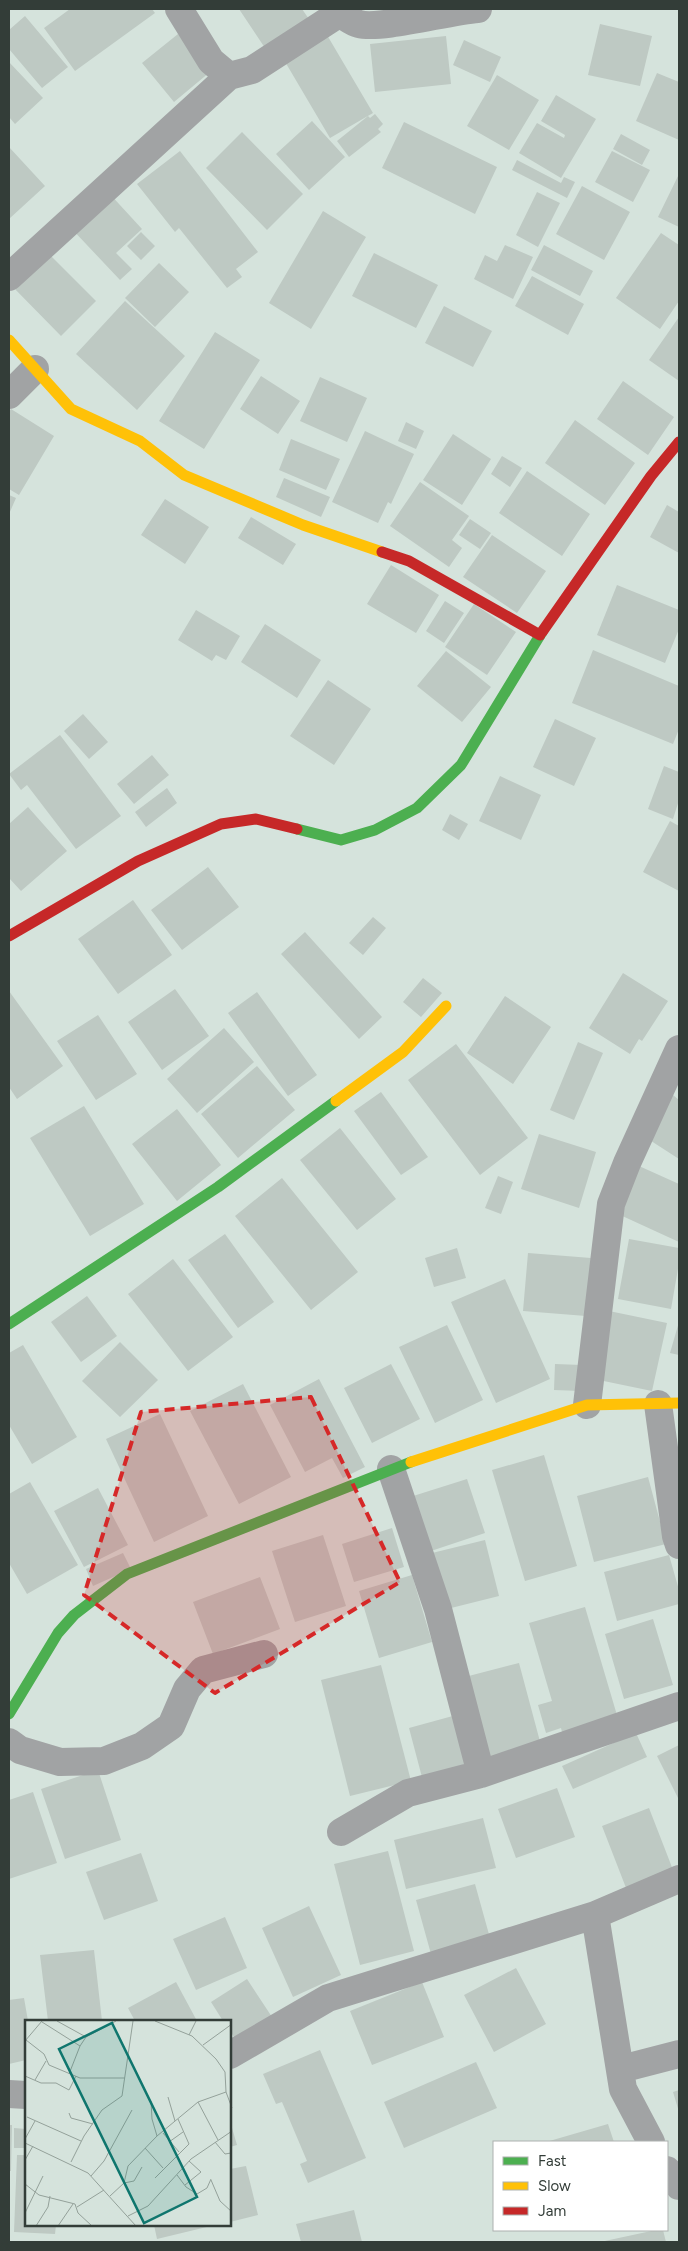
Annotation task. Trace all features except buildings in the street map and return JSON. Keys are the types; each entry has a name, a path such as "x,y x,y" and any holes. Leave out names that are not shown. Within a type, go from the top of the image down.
{"street":[{"path":"179,9 211,61 229,76"},
{"path":"9,277 229,76 252,70 338,11 359,24 379,25 458,10 478,9"},
{"path":"9,340 71,409 140,441 184,475 303,525 409,561 540,635"},
{"path":"9,395 35,369"},
{"path":"9,936 138,861 221,824 256,819 341,840 375,830 417,808 461,765 540,635 651,476 679,442"},
{"path":"9,1324 218,1187 286,1138 403,1052 446,1006"},
{"path":"587,1405 611,1204 627,1163 679,1049"},
{"path":"9,1714 58,1633 74,1615 127,1574 391,1469 587,1405 668,1404 678,1539"},
{"path":"391,1469 438,1609 481,1774"},
{"path":"9,1742 20,1750 60,1762 104,1761 142,1746 170,1726 187,1689 203,1670 264,1654"},
{"path":"341,1832 408,1793 481,1774 679,1706"},
{"path":"231,2054 328,1998 595,1915 679,1879"},
{"path":"595,1915 623,2089 650,2141"},
{"path":"621,2070 679,2054"},
{"path":"9,2094 25,2095"},
{"path":"668,2171 679,2186"}],"highlighted area":[{"path":"311,1397 400,1582 215,1693 84,1595 141,1412"}],"traffic: fast":[{"path":"297,829 341,840 375,830 417,808 461,765 542,632"},
{"path":"9,1324 218,1187 336,1101"},
{"path":"9,1714 58,1633 74,1615 127,1574 411,1462"}],"traffic: slow":[{"path":"9,340 71,409 140,441 184,475 303,525 382,552"},
{"path":"336,1101 403,1052 446,1006"},
{"path":"411,1462 587,1405 679,1403"}],"traffic: jam":[{"path":"542,632 651,476 679,442"},
{"path":"382,552 409,561 540,635"},
{"path":"9,936 138,861 221,824 256,819 297,829"}]}
